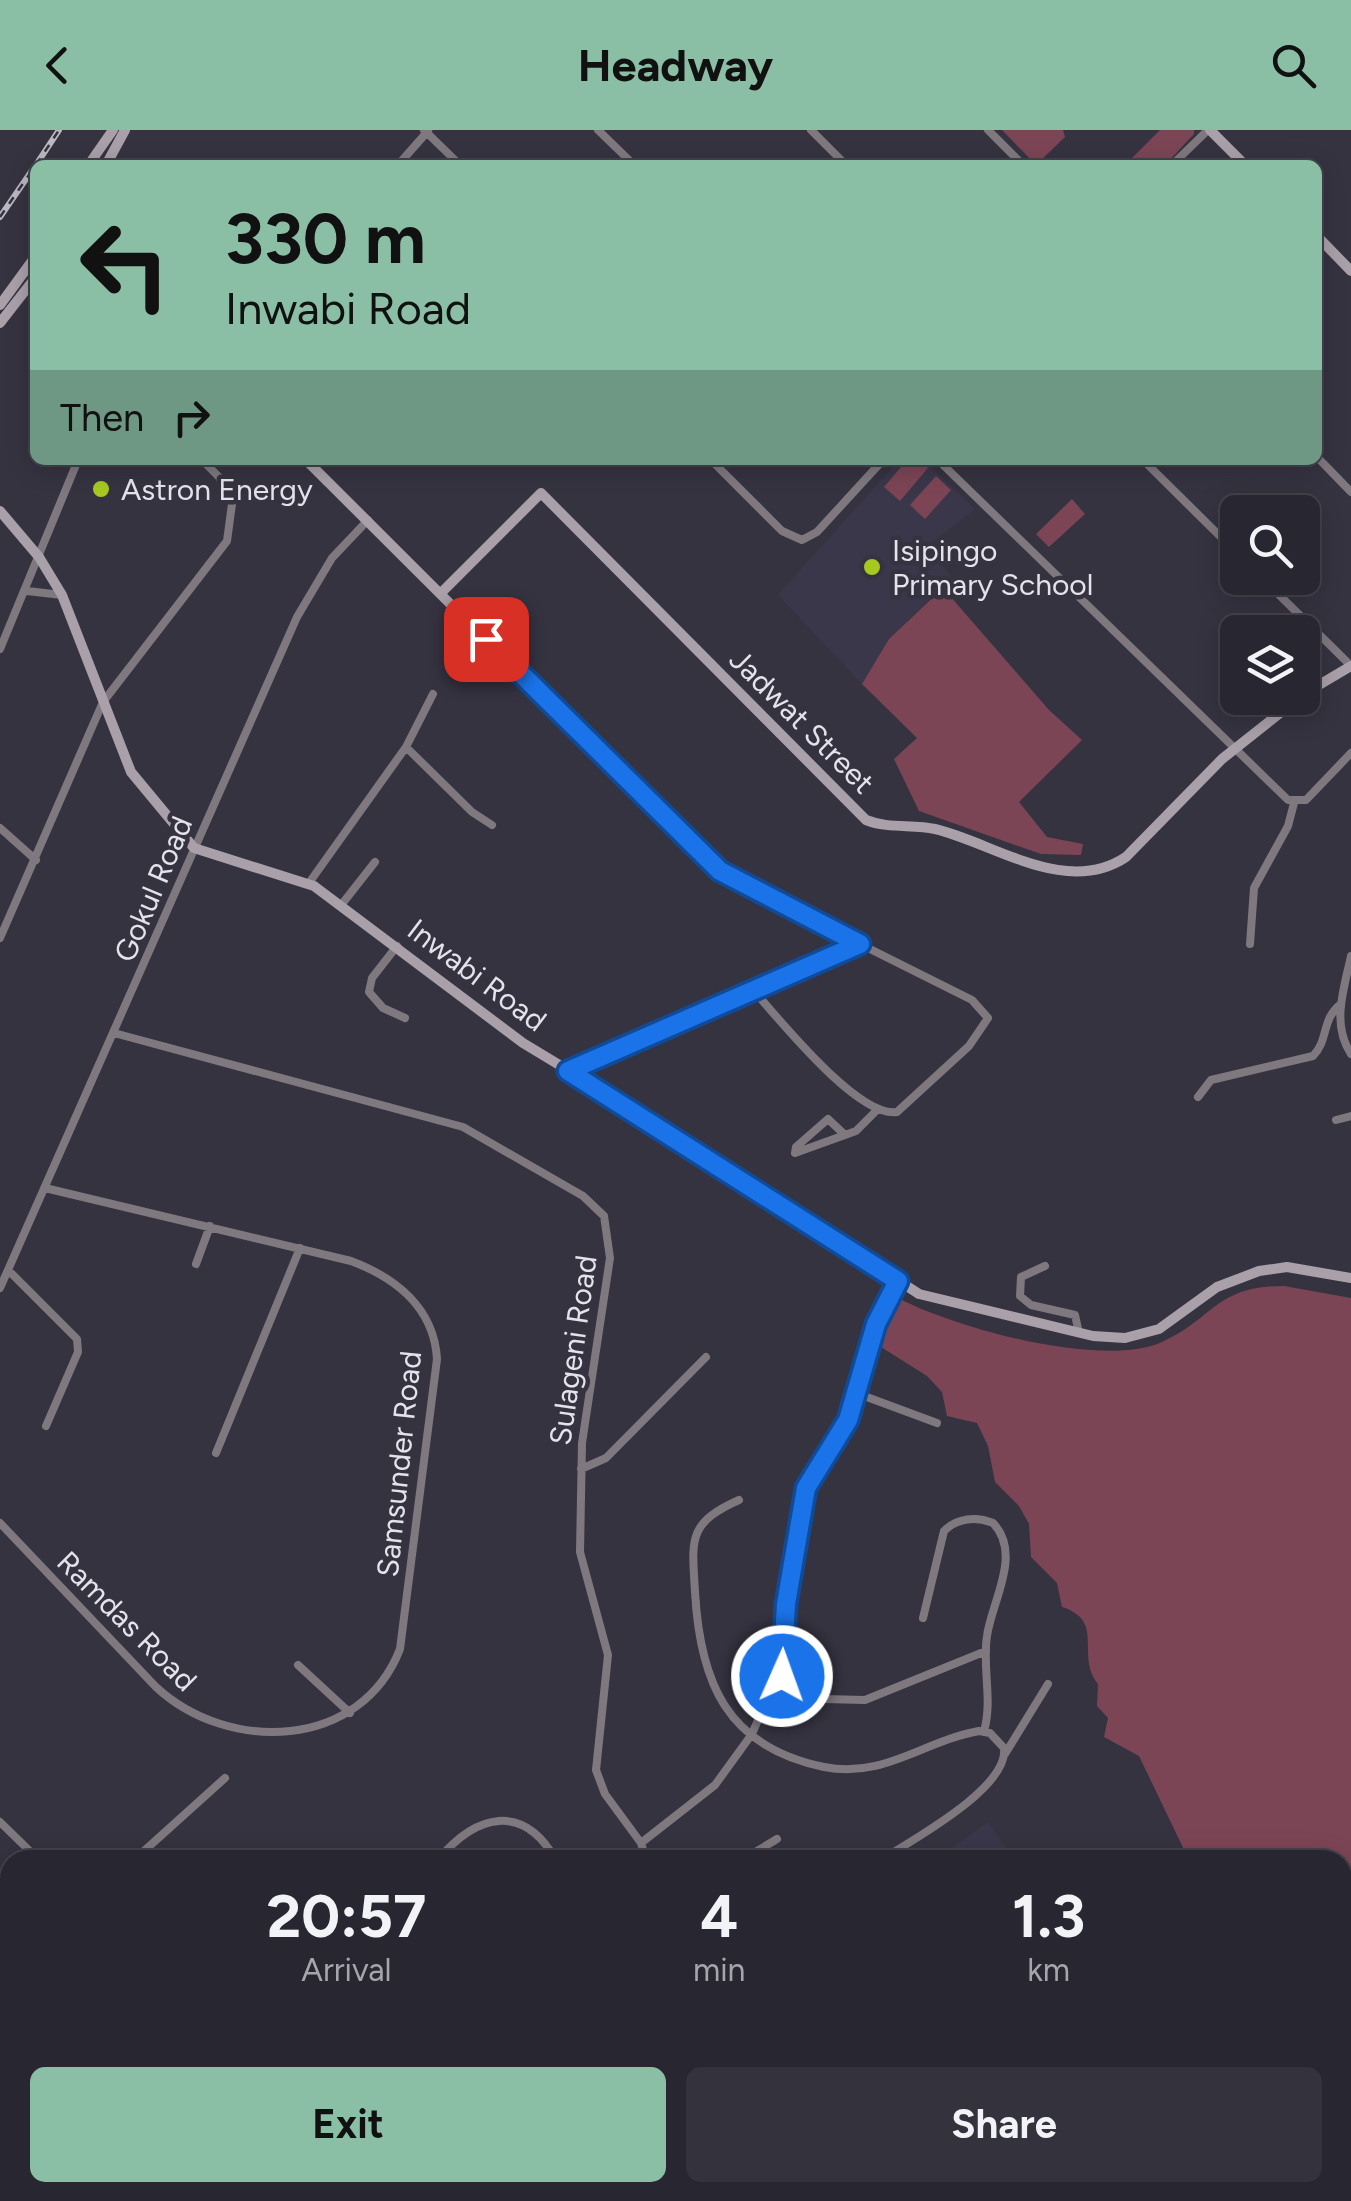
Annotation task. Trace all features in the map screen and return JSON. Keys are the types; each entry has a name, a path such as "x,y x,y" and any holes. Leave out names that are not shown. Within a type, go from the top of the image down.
{"street":[{"path":"90,160 112,130"},
{"path":"108,160 125,130"},
{"path":"598,130 629,160"},
{"path":"811,130 841,160"},
{"path":"988,130 1018,160"},
{"path":"1177,160 1209,130 1240,160"},
{"path":"402,160 427,131 455,160"},
{"path":"1322,241 1351,270"},
{"path":"0,305 30,265"},
{"path":"0,323 30,284"},
{"path":"1322,462 1351,492"},
{"path":"0,648 27,592 76,465"},
{"path":"0,938 103,702 230,534 228,494 206,465"},
{"path":"311,465 708,861 747,888 972,1000 988,1018 984,1031 902,1109 890,1113 878,1109 831,1075 754,991"},
{"path":"716,465 782,531 802,540 817,532 879,465"},
{"path":"943,465 1294,803"},
{"path":"1148,465 1220,536"},
{"name":"Jadwat Street","path":"442,593 541,493 866,820 930,828 1038,866 1088,868 1126,856 1236,750"},
{"path":"0,511 40,557 62,595 131,772 194,848"},
{"name":"Gokul Road","path":"0,1288 305,601 332,558 368,520"},
{"path":"27,592 62,595"},
{"path":"1279,595 1351,666 1320,685"},
{"path":"309,883 406,748 433,694"},
{"path":"1236,750 1278,715"},
{"path":"91,733 110,722"},
{"path":"406,748 472,812 492,826"},
{"path":"1294,803 1306,800 1351,753"},
{"path":"1250,944 1254,888 1288,826 1294,803"},
{"path":"0,828 36,860"},
{"name":"Inwabi Road","path":"194,848 309,883 512,1035 931,1299 1110,1338 1140,1336 1174,1320 1217,1287 1274,1267 1351,1278"},
{"path":"342,904 375,862"},
{"path":"568,1071 860,944"},
{"path":"397,946 372,978 368,992 382,1008 405,1018"},
{"path":"1351,956 1340,1030 1351,1054"},
{"path":"1198,1097 1211,1080 1313,1056 1322,1046 1327,1016 1341,1004"},
{"name":"Sulageni Road","path":"114,1033 463,1127 596,1206 604,1216 610,1258 581,1469 580,1552 608,1655 596,1770 605,1794 641,1843"},
{"path":"845,1134 828,1120 796,1147 795,1153 800,1155 856,1130 878,1109"},
{"path":"1336,1120 1351,1116"},
{"name":"Samsunder Road","path":"45,1188 300,1248 388,1275 421,1311 436,1344 402,1636 392,1666"},
{"path":"196,1264 210,1226"},
{"path":"216,1453 300,1248"},
{"path":"1045,1266 1021,1277 1020,1296 1030,1305 1070,1312 1078,1320 1079,1333"},
{"path":"8,1270 78,1339 78,1352 46,1426"},
{"path":"643,1850 641,1843 715,1785 752,1734 779,1675 806,1488 844,1429 880,1313 898,1281"},
{"path":"581,1469 606,1458 706,1357"},
{"path":"856,1393 937,1423"},
{"path":"738,1500 708,1514 695,1534 690,1559 702,1662 720,1702 752,1734 797,1759 841,1770 895,1764 954,1737 984,1731 997,1739 1005,1754"},
{"path":"923,1618 944,1531 950,1524 973,1519 993,1524 1002,1536 1005,1562 986,1651 988,1710 984,1731"},
{"name":"Ramdas Road","path":"0,1523 156,1687 192,1715 227,1726 304,1730 326,1726 350,1714 380,1686 392,1666"},
{"path":"779,1675 823,1699 865,1700 986,1651"},
{"path":"298,1665 350,1714"},
{"path":"896,1850 980,1792 1048,1684"},
{"path":"145,1850 225,1778"},
{"path":"450,1850 476,1827 500,1819 528,1829 547,1850"},
{"path":"0,1822 29,1850"},
{"path":"759,1850 777,1839"}],"shaded area":[{"path":"1002,130 1063,130 1065,137 1041,160 1031,160"},
{"path":"1160,130 1194,130 1170,160 1130,160"},
{"name":"Isipingo Primary School","path":"895,465 928,465 975,509 930,544 929,549 952,578 889,639 862,684 778,595"},
{"path":"903,465 928,468 900,501 884,487"},
{"path":"936,476 951,490 925,519 910,505"},
{"path":"1072,499 1085,514 1049,547 1036,534"},
{"path":"943,588 1049,710 1082,740 1019,802 1047,837 1083,844 1081,855 1041,854 919,811 894,759 917,738 862,684 889,639"},
{"path":"1284,1286 1351,1298 1351,1850 1184,1850 1139,1756 1104,1737 1108,1718 1097,1706 1098,1684 1089,1662 1087,1630 1075,1613 1062,1607 1057,1583 1031,1557 1029,1524 1019,1506 995,1482 988,1446 977,1423 947,1416 942,1392 927,1376 881,1347 891,1303 896,1297 990,1332 1067,1348 1103,1351 1162,1342 1229,1298 1261,1287"},
{"path":"988,1822 1007,1850 949,1850"}],"railway":[{"path":"39,160 59,130"},
{"path":"0,217 30,173"}],"place":[{"name":"Astron Energy","path":"101,489"},
{"name":"Isipingo Primary School","path":"872,567"}],"route":[{"path":"486,639 720,871 860,944 568,1071 898,1281 876,1324 844,1429 806,1488 786,1604 779,1675 782,1676"}]}
